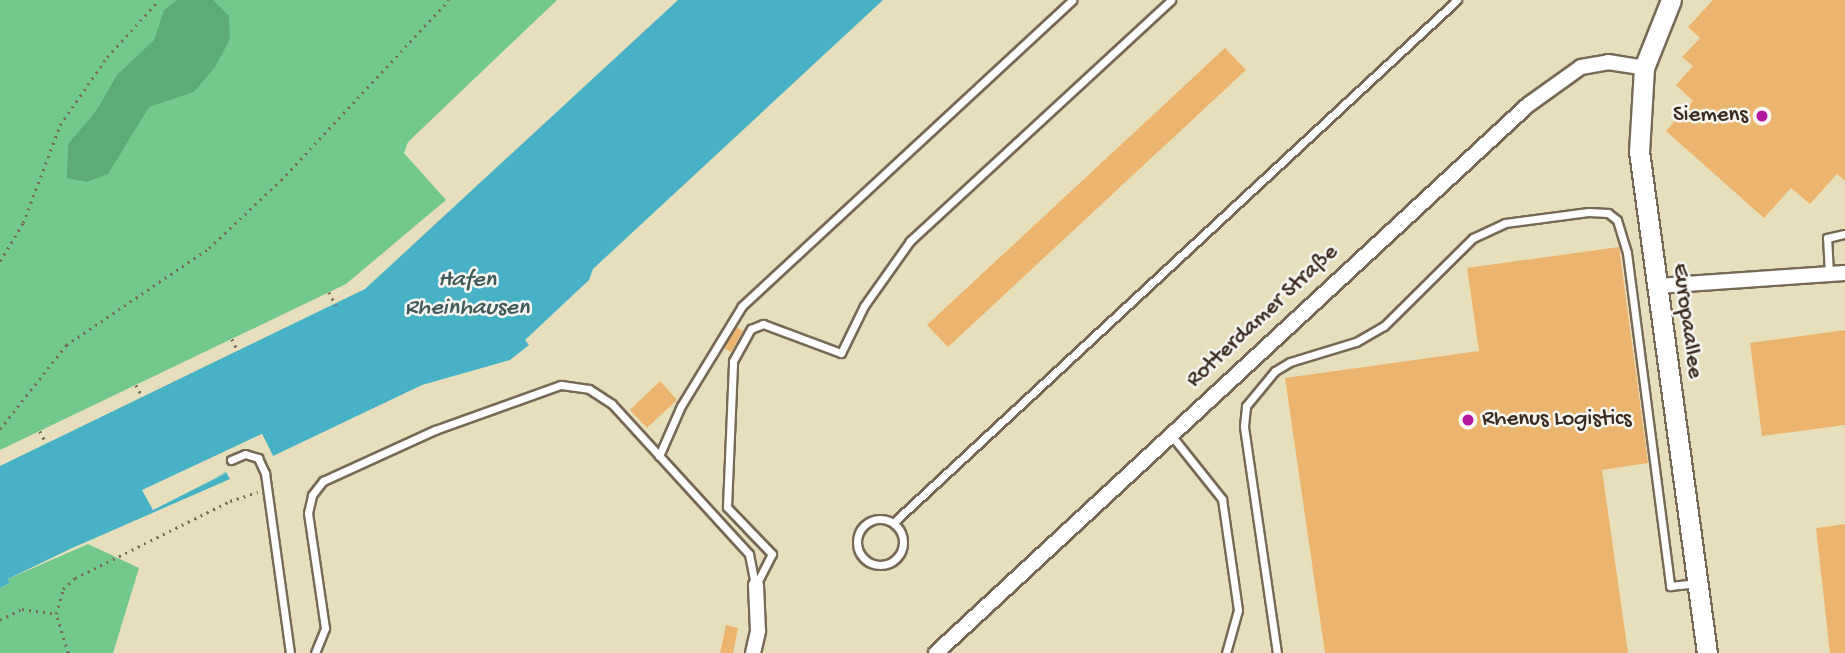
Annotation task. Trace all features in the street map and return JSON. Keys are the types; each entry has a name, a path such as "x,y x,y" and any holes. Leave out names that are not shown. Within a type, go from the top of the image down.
{"main road":[{"name":"Europaallee","path":"1671,0 1644,68 1639,151 1707,653"}],"street":[{"name":"Rotterdamer Straße","path":"936,653 1170,434 1555,83 1581,67 1608,62 1644,68"},
{"path":"1657,286 1845,273"},
{"path":"753,653 758,631 755,585"}],"lane":[{"path":"659,456 681,406 742,306 1072,0"},
{"path":"755,585 772,554 727,507 733,361 751,329 763,324 841,353 863,306 910,241 1171,0"},
{"path":"893,523 1457,0"},
{"path":"1277,653 1244,426 1246,407 1275,371 1290,362 1356,342 1384,326 1473,238 1494,226 1588,212 1608,214 1617,220 1626,253 1670,586 1698,583"},
{"path":"1829,274 1827,238 1845,234"},
{"path":"315,653 325,628 308,513 312,495 330,476 435,430 561,385 576,385 601,394 749,554 755,585"},
{"path":"1170,434 1222,499 1238,610 1226,653"},
{"path":"231,460 244,454 258,458 270,491 290,653"},
{"path":"877,519 893,523 902,535 900,555 887,565 869,563 857,548 861,528 877,519"}],"path":[{"path":"0,261 23,223 60,125 107,57 159,0"},
{"path":"0,429 66,345 209,248 281,180 449,0"},
{"path":"329,292 336,305"},
{"path":"232,339 238,351"},
{"path":"136,385 142,397"},
{"path":"40,431 46,443"},
{"path":"68,653 56,614 63,589 75,578 230,501 270,491"},
{"path":"0,620 22,609 56,614"}],"green space":[{"path":"0,0 557,0 408,142 404,153 446,200 346,284 0,450"},
{"path":"177,0 213,0 229,16 230,39 215,67 194,92 149,107 108,174 87,182 67,178 68,144 96,111 117,75 154,40 164,10"},
{"path":"88,544 139,568 113,653 0,653 0,588 10,583 8,579"}],"water":[{"name":"Hafen Rheinhausen","path":"678,0 883,0 593,269 589,280 525,340 529,345 510,360 422,385 273,456 262,434 143,491 153,509 226,472 230,479 70,549 8,579 10,583 0,588 0,466 365,289"}],"pier":[{"path":"262,434 273,456 261,438 148,493 154,504 230,471 153,510 142,490"}],"building":[{"name":"Siemens","path":"1713,0 1845,0 1845,181 1837,174 1810,204 1791,188 1764,218 1666,131 1693,101 1676,85 1693,66 1682,57 1700,38 1688,27"},
{"path":"1225,48 1246,70 948,347 927,325"},
{"name":"Rhenus Logistics","path":"1619,247 1648,463 1602,470 1628,653 1325,653 1285,378 1479,351 1467,268"},
{"path":"736,327 743,331 731,352 724,348"},
{"path":"1845,330 1845,425 1762,436 1750,343"},
{"path":"660,381 677,400 647,428 630,410"},
{"path":"1845,524 1845,653 1830,653 1816,528"},
{"path":"726,625 738,628 733,653 720,653"}],"place":[{"name":"Siemens","path":"1762,116"},
{"name":"Rhenus Logistics","path":"1468,420"}]}
